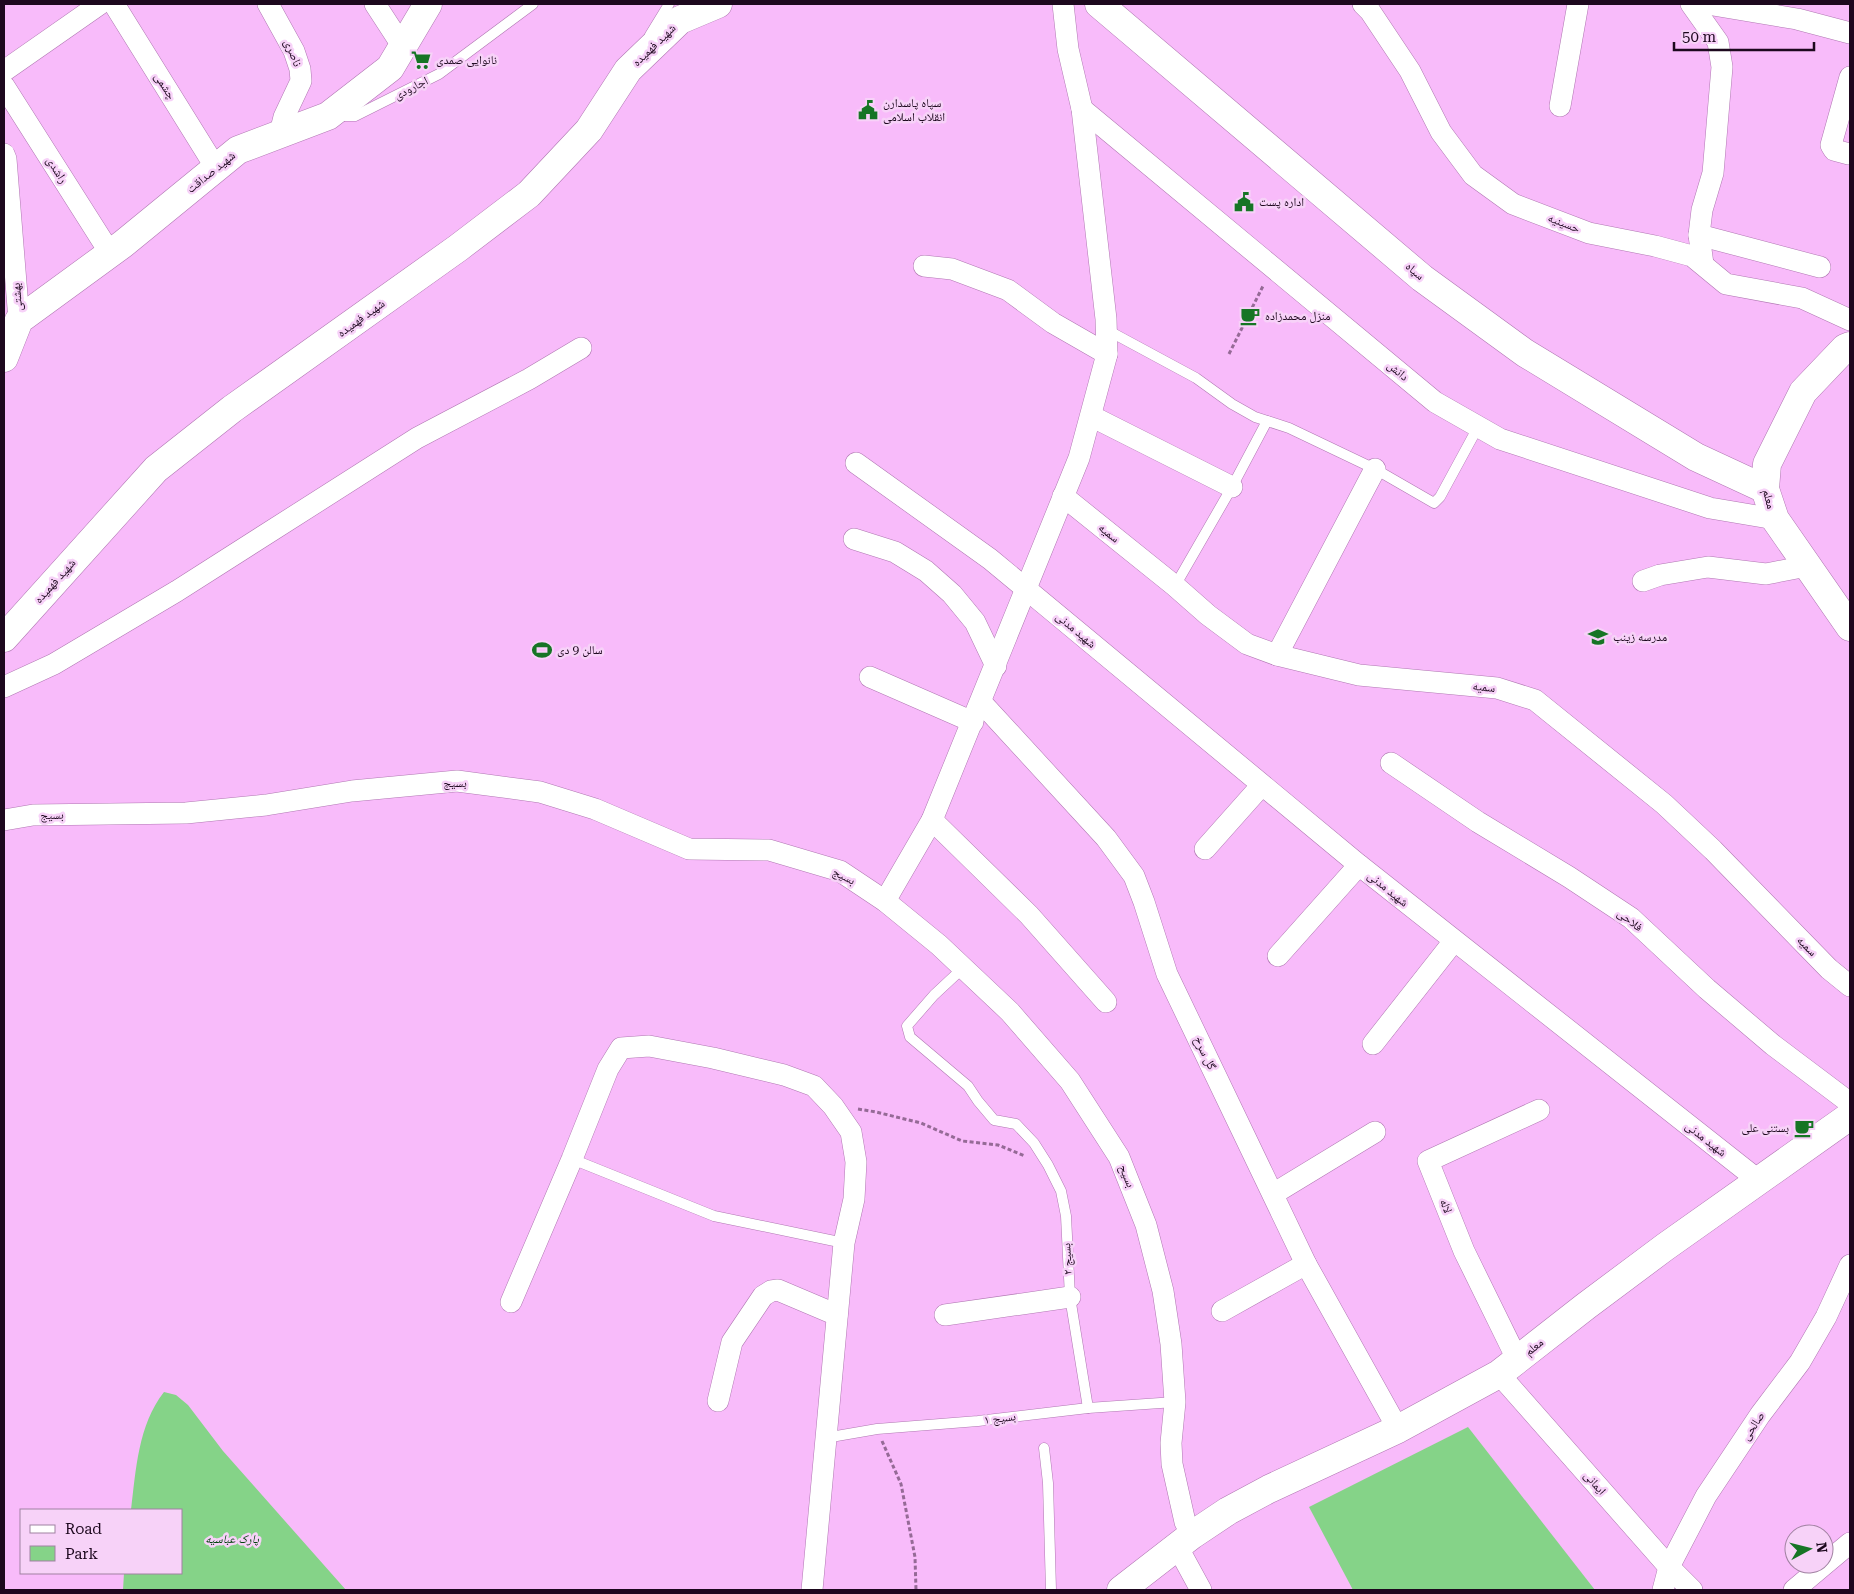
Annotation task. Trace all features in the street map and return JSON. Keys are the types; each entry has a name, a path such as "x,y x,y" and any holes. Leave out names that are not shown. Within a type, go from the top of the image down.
{"street":[{"path":"4,71 100,4"},
{"name":"چشمی","path":"114,4 216,168"},
{"name":"ناصری","path":"268,4 294,51 300,68 301,81 284,117 280,133"},
{"path":"375,4 403,47"},
{"name":"شهید صداقت","path":"20,320 110,254 238,150 328,116 390,68 428,4"},
{"name":"شهید فهمیده","path":"4,638 156,469 232,409 450,254 529,194 589,130 628,70 680,20 718,4"},
{"path":"885,901 932,820 996,666 1025,588 1079,458 1107,354 1107,330 1082,109 1068,49 1063,4"},
{"name":"سپاه","path":"1099,4 1422,278 1525,353 1696,457 1765,489"},
{"name":"حسینیه","path":"1363,4 1370,11 1410,71 1441,132 1473,175 1513,204 1589,233 1655,246 1692,256 1726,284 1802,298 1850,320"},
{"path":"1560,106 1578,4"},
{"path":"1691,4 1718,42 1722,67 1712,173 1702,210 1698,235 1703,264"},
{"path":"1708,4 1797,19 1850,33"},
{"path":"1849,154 1834,150 1831,145 1850,77"},
{"name":"راشدی","path":"4,86 110,254"},
{"name":"دانش","path":"1082,109 1436,402 1478,427 1500,439 1710,508 1775,520"},
{"name":"بهشتی","path":"4,157 20,320"},
{"path":"1698,235 1820,267"},
{"path":"924,266 952,269 1008,290 1053,323 1107,354"},
{"path":"4,358 20,320"},
{"name":"معلم","path":"1850,346 1845,348 1803,392 1767,464 1765,489 1775,520 1850,627"},
{"path":"4,687 54,664 177,591 417,438 529,379 581,348"},
{"path":"1091,416 1232,488"},
{"name":"شهید مدنی","path":"856,463 990,558 1358,865 1758,1180"},
{"path":"1277,655 1375,469"},
{"name":"سمیه","path":"1063,496 1208,615 1248,644 1277,655 1359,675 1497,688 1535,700 1664,804 1713,850 1830,969 1850,986"},
{"path":"854,539 895,552 926,571 952,594 975,622 996,666"},
{"path":"1643,581 1660,575 1708,567 1766,574 1807,566"},
{"path":"870,677 973,722"},
{"name":"گل سرخ","path":"981,702 1106,838 1134,876 1167,974 1306,1264 1398,1429"},
{"name":"فلاحی","path":"1391,763 1478,822 1569,877 1631,918 1707,989 1774,1045 1850,1103"},
{"name":"بسیج","path":"4,820 33,815 186,813 266,805 352,791 457,782 540,792 595,809 690,849 769,850 840,872 885,901"},
{"path":"1205,849 1261,786"},
{"path":"932,820 1029,915 1106,1002"},
{"path":"1278,956 1358,865"},
{"name":"بسیح","path":"885,901 939,945 1010,1012 1070,1081 1119,1157 1146,1225 1163,1291 1171,1344 1175,1402 1171,1443 1172,1464 1185,1522 1185,1540 1201,1590"},
{"path":"1373,1044 1454,941"},
{"path":"511,1302 608,1069 621,1048 649,1046 713,1058 784,1075 814,1086 834,1106 851,1132 856,1162 854,1199 844,1243 812,1590"},
{"name":"لاله","path":"1508,1367 1428,1161 1539,1110"},
{"name":"معلم","path":"1133,1587 1185,1540 1228,1511 1269,1489 1398,1429 1508,1367 1586,1306 1758,1180 1850,1116"},
{"path":"1273,1194 1375,1132"},
{"path":"1222,1311 1306,1264"},
{"name":"صالحی","path":"1663,1590 1669,1567 1706,1496 1760,1415 1800,1362 1826,1317 1850,1265"},
{"path":"718,1401 732,1342 763,1296 771,1290 778,1290 837,1315"},
{"path":"945,1315 1070,1298"},
{"name":"ایمانی","path":"1508,1367 1669,1567 1692,1590"},
{"path":"1794,1590 1850,1543"}],"lane":[{"name":"اجارودی","path":"328,116 355,116 439,74 533,4"},
{"path":"628,70 669,4"},
{"path":"1107,330 1196,378 1232,404 1255,416 1289,428 1375,469 1434,503 1440,497 1478,427"},
{"path":"1175,586 1232,488 1267,421"},
{"name":"بسیج ۲","path":"963,968 934,995 907,1026 910,1037 968,1086 994,1120 1016,1124 1034,1143 1061,1191 1066,1216 1070,1298 1088,1408"},
{"path":"572,1159 714,1216 844,1243"},
{"name":"بسیج ۱","path":"825,1438 877,1429 978,1421 1088,1408 1175,1402"},
{"path":"1044,1448 1048,1483 1051,1590"}],"path":[{"path":"1229,354 1272,267"},
{"path":"834,1106 876,1112 921,1123 962,1141 998,1145 1048,1165"},
{"path":"877,1429 901,1484 915,1556 916,1590"}],"green space":[{"name":"پارک عباسیه","path":"164,1392 176,1395 188,1405 223,1451 346,1590 123,1590 124,1574 182,1574 182,1509 131,1509 143,1433 155,1405"},
{"path":"1468,1427 1595,1590 1353,1590 1309,1507"}],"place":[{"name":"نانوایی صمدی","path":"421,60"},
{"name":"سپاه پاسدارن انقلاب اسلامی","path":"868,110"},
{"name":"اداره پست","path":"1244,202"},
{"name":"منزل محمدزاده","path":"1250,316"},
{"name":"مدرسه زینب","path":"1598,637"},
{"name":"سالن 9 دی","path":"542,650"},
{"name":"بستنی علی","path":"1804,1128"}]}
